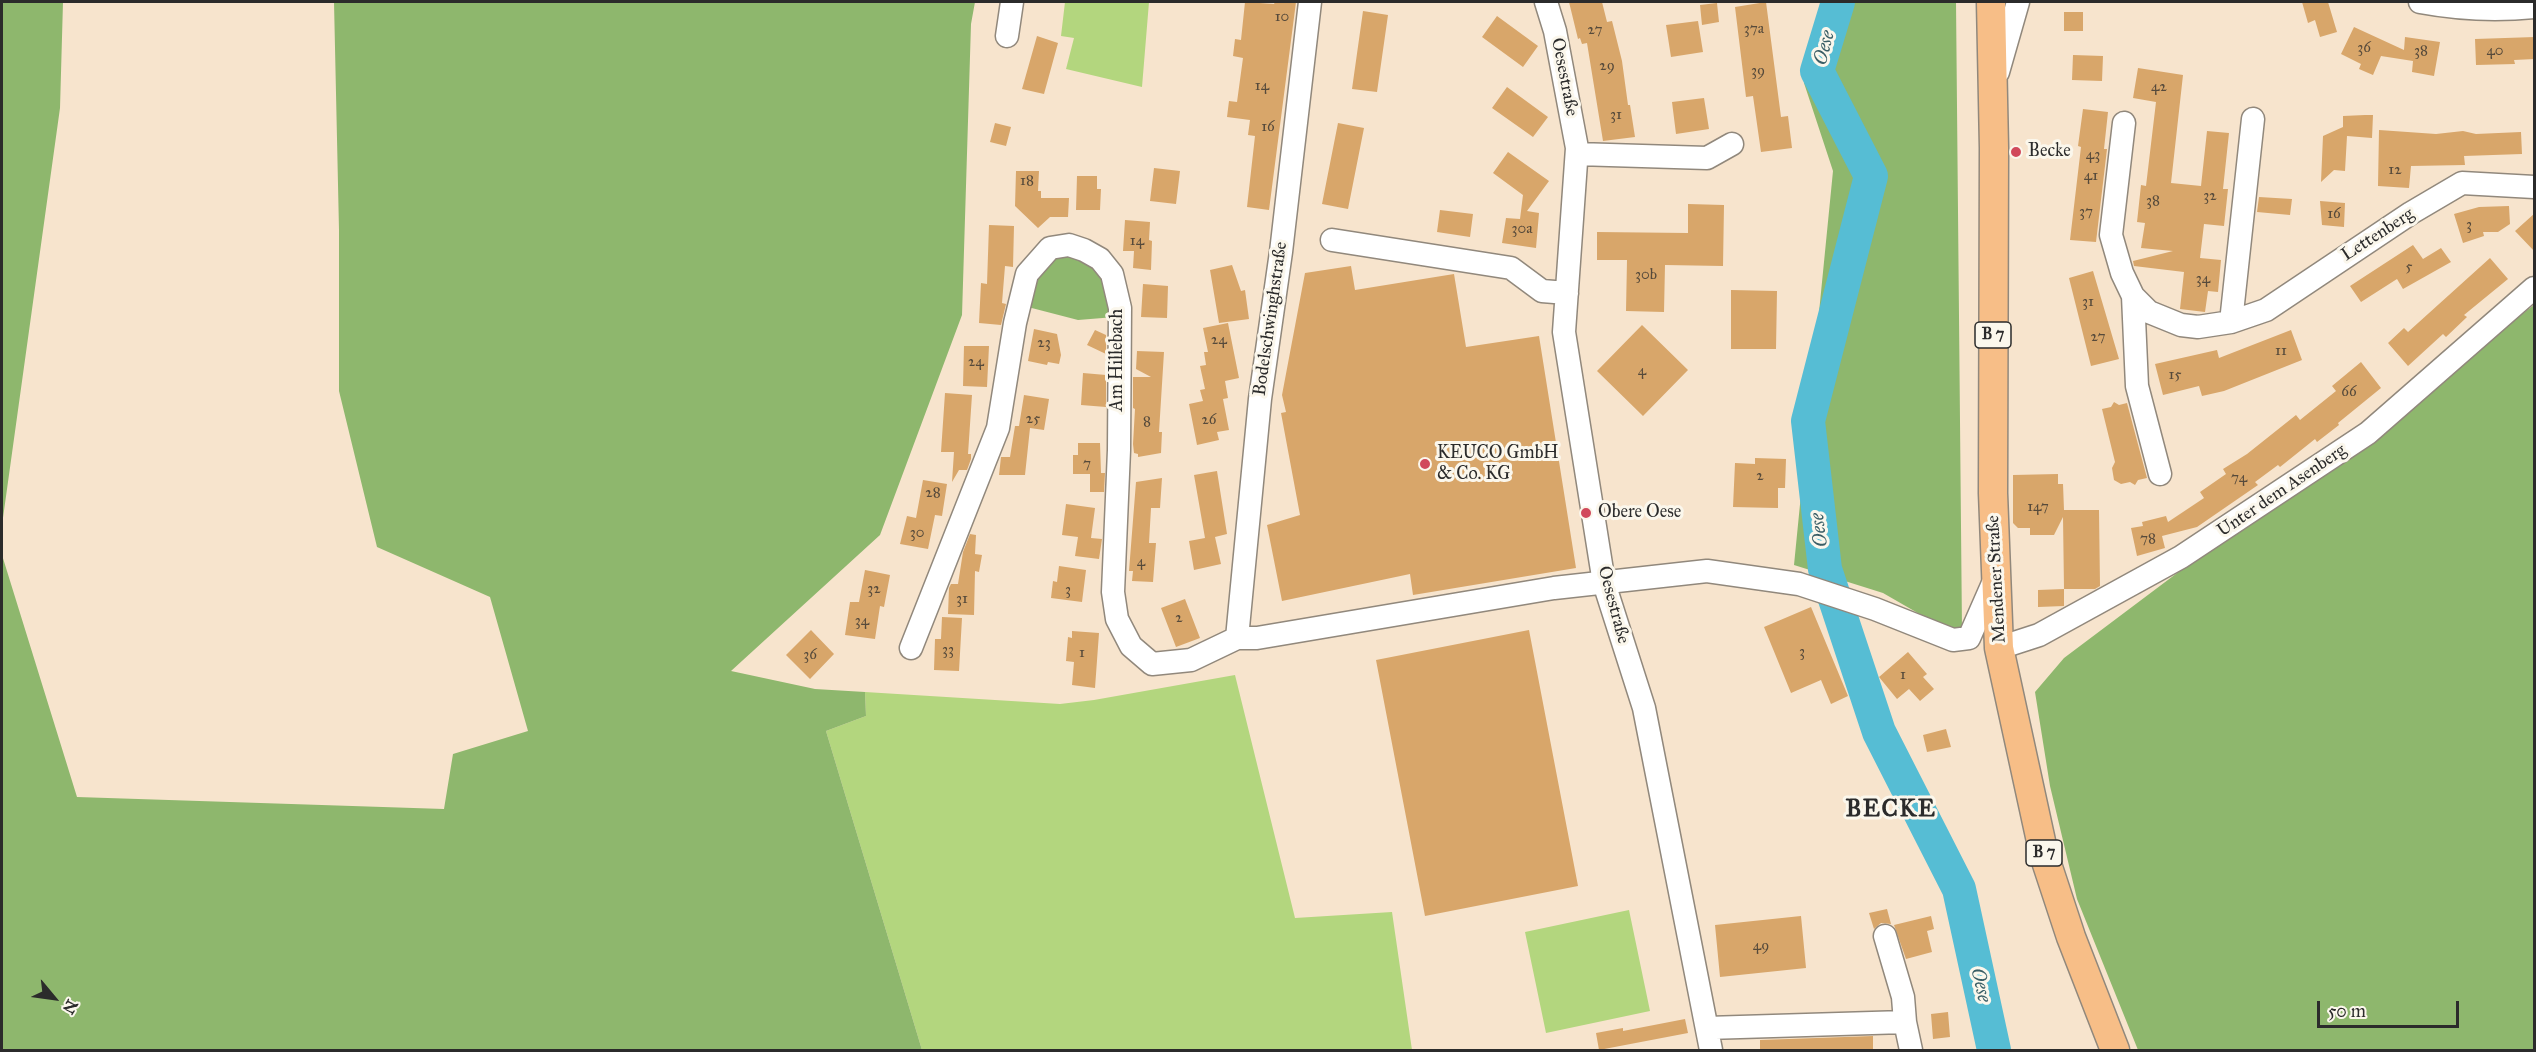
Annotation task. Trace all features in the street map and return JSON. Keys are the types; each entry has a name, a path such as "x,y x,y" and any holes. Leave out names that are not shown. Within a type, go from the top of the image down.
{"main road":[{"name":"Mendener Straße","path":"1991,2 1993,493 1999,648 2044,855 2070,937 2115,1050"}],"street":[{"path":"1007,36 1012,2"},
{"name":"Bodelschwinghstraße","path":"1237,638 1260,399 1281,252 1310,2"},
{"name":"Oesestraße","path":"1546,2 1555,32 1577,154 1564,332 1604,583 1644,708 1709,1039"},
{"name":"Mendener Straße","path":"1993,91 2018,2"},
{"path":"2420,2 2497,9 2535,7"},
{"path":"2231,322 2253,119"},
{"name":"Lettenberg","path":"2124,123 2111,235 2121,273 2133,296 2149,312 2181,325 2198,327 2231,322 2266,310 2411,213 2462,183 2535,187"},
{"path":"1577,154 1707,158 1732,144"},
{"path":"1332,240 1511,268 1542,291 1567,293"},
{"name":"Am Hillebach","path":"911,648 998,428 1015,323 1027,274 1050,248 1070,245 1100,259 1112,274 1120,308 1119,450 1113,592 1117,619 1131,646 1152,664 1191,660 1237,638"},
{"name":"Unter dem Asenberg","path":"1999,648 2039,635 2181,558 2368,433 2535,288"},
{"name":"Lettenberg","path":"2133,296 2137,386 2160,474"},
{"path":"1237,638 1257,638 1554,588 1707,571 1799,584 1875,609 1953,640 1969,638 1995,579"},
{"path":"1886,936 1903,997 1911,1050"},
{"path":"1709,1039 1905,1022"}],"green space":[{"path":"2,2 63,2 60,108 2,525"},
{"path":"334,2 975,2 971,24 962,315 880,535 731,671 815,689 865,692 866,716 826,731 922,1050 2,1050 2,555 77,797 444,809 453,754 528,731 490,597 377,547 339,391 339,230"},
{"path":"1065,2 1149,2 1142,87 1066,69 1074,38 1061,36"},
{"path":"1823,2 1956,2 1962,631 1949,631 1883,593 1794,565 1833,171 1804,83"},
{"path":"1069,249 1108,275 1115,317 1078,320 1024,306 1030,280 1052,252"},
{"path":"2534,305 2534,1050 2138,1050 2077,899 2050,786 2035,692 2064,658"},
{"path":"1235,675 1295,918 1392,912 1412,1050 922,1050 826,731 866,716 865,692 1060,704"},
{"path":"1629,910 1650,1011 1546,1033 1525,932"}],"building":[{"path":"1245,2 1274,4 1275,2 1296,2 1269,210 1247,207 1255,136 1248,135 1250,120 1227,117 1229,101 1237,102 1243,58 1233,56 1235,39 1241,40"},
{"path":"1569,2 1602,2 1607,22 1612,21 1622,61 1635,137 1603,141 1587,43 1582,44 1580,38 1578,39"},
{"path":"1766,2 1781,117 1788,116 1792,148 1761,152 1753,96 1746,97 1735,7"},
{"path":"2302,2 2328,2 2337,32 2320,37 2315,20 2308,23"},
{"path":"1717,3 1719,22 1702,25 1700,5"},
{"path":"1363,11 1388,15 1377,92 1352,89"},
{"path":"2064,12 2083,12 2083,31 2064,31"},
{"path":"1497,16 1538,46 1523,67 1482,37"},
{"path":"1698,21 1703,52 1671,57 1666,25"},
{"path":"2354,27 2404,50 2405,37 2440,42 2434,76 2412,72 2413,61 2381,56 2373,75 2359,69 2361,64 2341,54"},
{"path":"1037,36 1058,43 1044,94 1022,89"},
{"path":"2535,37 2535,59 2514,60 2515,64 2476,65 2475,39"},
{"path":"2073,55 2103,56 2102,81 2072,80"},
{"path":"2138,68 2183,75 2171,183 2201,186 2207,131 2229,133 2223,189 2228,189 2224,226 2204,224 2200,258 2221,260 2218,292 2208,291 2205,312 2180,309 2184,272 2134,266 2133,261 2173,251 2141,248 2145,223 2137,222 2141,185 2146,186 2156,102 2133,98"},
{"path":"1507,87 1548,117 1533,137 1492,108"},
{"path":"1704,98 1709,129 1676,134 1672,102"},
{"path":"2083,109 2108,112 2104,149 2107,149 2096,242 2070,240"},
{"path":"2373,115 2372,138 2347,136 2345,171 2334,170 2321,182 2323,136 2343,127 2343,116"},
{"path":"995,123 1011,127 1006,146 990,142"},
{"path":"1338,123 1364,128 1348,209 1322,204"},
{"path":"2379,130 2436,134 2463,131 2476,134 2521,132 2522,154 2464,156 2465,165 2411,166 2409,188 2378,186"},
{"path":"1508,152 1549,181 1527,211 1539,213 1536,248 1502,243 1506,218 1520,219 1523,195 1493,173"},
{"path":"1154,168 1180,171 1176,204 1150,201"},
{"path":"1016,171 1039,171 1038,191 1041,191 1041,198 1069,198 1068,217 1050,217 1038,228 1015,206"},
{"path":"1077,176 1097,176 1097,189 1101,189 1100,210 1076,210"},
{"path":"2259,197 2292,199 2290,215 2257,212"},
{"path":"2320,201 2345,203 2344,227 2322,225"},
{"path":"1688,204 1724,205 1723,266 1665,265 1664,312 1626,311 1627,260 1597,260 1597,232 1688,233"},
{"path":"2509,206 2510,224 2498,232 2483,232 2484,236 2463,243 2454,214 2479,207"},
{"path":"1440,210 1473,214 1470,237 1437,232"},
{"path":"2535,213 2535,252 2515,231"},
{"path":"1125,220 1150,222 1151,270 1133,268 1134,251 1123,251"},
{"path":"989,225 1014,226 1013,267 1005,266 1002,303 1006,304 1001,325 979,323 981,283 987,284"},
{"path":"2413,245 2423,259 2441,248 2451,262 2403,289 2397,279 2361,302 2350,286"},
{"path":"2490,258 2508,279 2464,315 2467,317 2446,337 2443,334 2408,366 2388,343 2404,328 2408,332"},
{"path":"1232,265 1241,291 1245,290 1249,319 1219,323 1210,270"},
{"name":"KEUCO GmbH & Co. KG","path":"1351,266 1355,290 1454,274 1466,347 1539,336 1576,568 1413,595 1410,574 1282,601 1267,525 1300,515 1281,413 1286,412 1282,395 1305,273"},
{"path":"2093,271 2119,359 2091,366 2069,278"},
{"path":"1143,284 1168,286 1167,318 1141,317"},
{"path":"1731,290 1777,291 1776,349 1731,349"},
{"path":"1228,323 1239,378 1225,381 1228,398 1223,399 1229,430 1217,432 1219,440 1197,445 1189,404 1203,401 1200,390 1205,389 1200,366 1206,365 1204,352 1208,352 1203,328"},
{"path":"1642,325 1688,370 1643,416 1597,371"},
{"path":"1034,329 1057,334 1061,355 1059,364 1048,362 1047,365 1028,361"},
{"path":"1095,330 1106,335 1106,354 1087,345"},
{"path":"2291,330 2302,360 2224,391 2202,396 2199,386 2163,395 2155,364 2217,350 2219,358"},
{"path":"964,346 989,346 987,387 963,386"},
{"path":"1137,351 1164,352 1159,432 1162,432 1161,453 1138,457 1138,454 1134,453 1133,444 1135,409 1133,408 1133,377 1151,377 1136,369"},
{"path":"2361,362 2381,388 2338,423 2339,425 2317,442 2315,439 2280,467 2278,465 2255,482 2258,485 2197,527 2162,536 2165,548 2137,556 2131,528 2143,526 2142,522 2166,516 2168,522 2204,498 2200,492 2226,474 2223,469 2247,454 2296,415 2300,420 2336,391 2332,386"},
{"path":"1083,373 1106,375 1106,407 1081,405"},
{"path":"945,393 972,395 968,454 971,454 971,459 967,470 959,470 952,482 954,452 941,452"},
{"path":"1024,395 1049,399 1044,430 1030,428 1025,475 999,475 1001,457 1010,457 1015,426 1019,426"},
{"path":"2114,402 2119,405 2127,403 2147,478 2138,480 2135,485 2130,482 2121,484 2114,480 2112,468 2115,462 2102,409 2111,407"},
{"path":"1078,443 1100,443 1101,473 1105,473 1104,492 1090,492 1090,474 1073,474 1073,455 1078,455"},
{"path":"1755,458 1786,459 1785,488 1778,488 1778,508 1733,507 1735,463 1755,464"},
{"path":"1217,471 1227,534 1215,537 1221,564 1194,570 1189,541 1205,538 1194,475"},
{"path":"2058,474 2058,484 2063,484 2064,510 2099,510 2100,586 2095,589 2064,589 2063,517 2054,535 2030,535 2030,528 2018,528 2013,523 2013,475"},
{"path":"1162,478 1160,508 1151,508 1149,543 1156,543 1153,582 1132,581 1133,571 1129,571 1136,482"},
{"path":"923,480 947,484 942,516 935,515 928,549 900,544 907,516 916,518"},
{"path":"1066,504 1095,508 1091,538 1102,539 1099,559 1075,556 1078,537 1062,535"},
{"path":"970,534 976,535 975,554 982,555 979,572 975,571 974,615 948,614 949,588 951,584 958,584 963,552"},
{"path":"1059,566 1086,570 1082,602 1051,598 1053,581 1057,582"},
{"path":"865,570 890,575 884,607 880,606 875,639 845,635 850,602 859,602"},
{"path":"2064,589 2064,606 2038,607 2038,590"},
{"path":"1185,599 1200,638 1176,647 1161,608"},
{"path":"1811,607 1848,696 1831,704 1821,680 1791,693 1764,627"},
{"path":"942,617 962,618 959,671 934,670 935,639 941,639"},
{"path":"811,630 834,654 810,679 786,655"},
{"path":"1529,630 1578,886 1425,916 1376,660"},
{"path":"1072,631 1099,633 1095,688 1072,685 1074,662 1066,661 1068,637 1072,638"},
{"path":"1908,652 1927,674 1923,677 1934,689 1920,701 1909,689 1897,699 1879,677"},
{"path":"1946,729 1951,747 1927,752 1923,735"},
{"path":"1887,909 1891,924 1881,923 1874,929 1869,913"},
{"path":"1801,916 1806,968 1720,977 1715,925"},
{"path":"1931,916 1934,929 1927,931 1932,952 1906,959 1894,925"},
{"path":"1948,1012 1950,1037 1933,1039 1931,1014"},
{"path":"1685,1019 1688,1033 1599,1050 1596,1033 1623,1028 1623,1031"},
{"path":"1873,1036 1873,1050 1760,1050 1760,1040"}],"waterway":[{"name":"Oese","path":"1838,2 1817,71 1871,176 1808,421 1825,569 1879,732 1959,889 1994,1050"}],"place":[{"name":"Becke","path":"2016,152"},
{"name":"KEUCO GmbH & Co. KG","path":"1425,464"},
{"name":"Obere Oese","path":"1586,513"}],"district":[{"name":"BECKE","path":"1891,810"}]}
